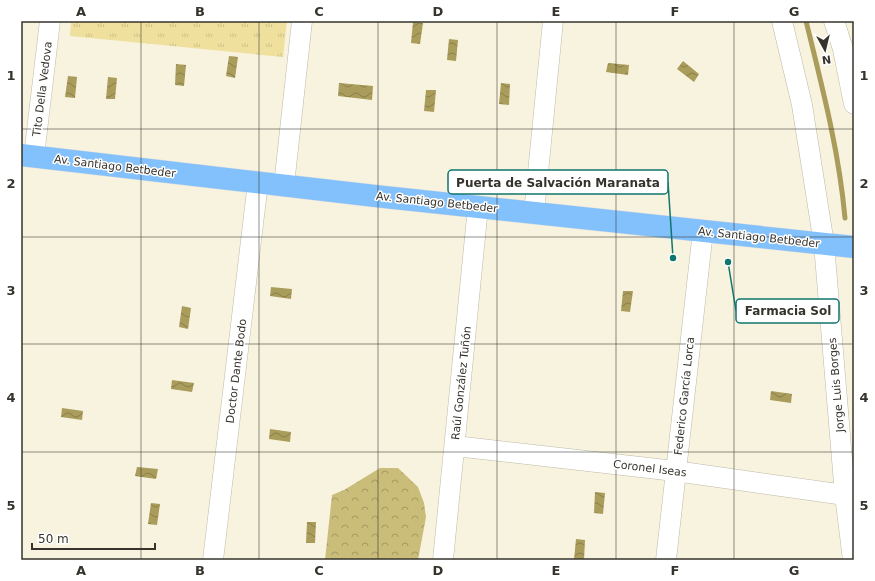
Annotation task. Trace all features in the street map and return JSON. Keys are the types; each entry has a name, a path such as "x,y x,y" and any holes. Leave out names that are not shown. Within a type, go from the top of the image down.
{"main road":[{"name":"Av. Santiago Betbeder","path":"28,155 478,207 854,247"}],"street":[{"name":"Tito Della Vedova","path":"28,155 50,21"},
{"path":"284,185 302,21"},
{"path":"534,213 553,21"},
{"name":"Jorge Luis Borges","path":"782,21 802,104 824,244 845,495 853,560"},
{"path":"834,21 843,49 854,104"},
{"name":"Doctor Dante Bodo","path":"214,560 258,182"},
{"name":"Raúl González Tuñón","path":"443,560 478,207"},
{"name":"Federico García Lorca","path":"666,560 703,231"},
{"name":"Coronel Iseas","path":"455,446 675,471 845,495"}],"green space":[{"path":"71,21 287,21 283,57 70,36"},
{"path":"380,468 398,468 418,487 424,503 426,517 418,560 325,560 332,495 344,490"}],"water":[{"path":"413,22 423,23 420,44 411,43"},
{"path":"449,39 458,40 456,61 447,60"},
{"path":"229,56 238,57 235,78 226,76"},
{"path":"683,61 699,74 694,82 677,69"},
{"path":"608,63 629,65 628,75 606,72"},
{"path":"176,64 186,65 184,86 175,85"},
{"path":"68,76 77,77 75,98 65,97"},
{"path":"108,77 117,78 115,99 106,99"},
{"path":"339,83 373,86 372,100 338,96"},
{"path":"501,83 510,84 509,105 499,104"},
{"path":"426,90 436,90 434,112 424,111"},
{"path":"271,287 292,289 291,299 270,296"},
{"path":"623,291 633,291 630,312 621,311"},
{"path":"182,306 191,308 188,329 179,327"},
{"path":"172,380 194,383 192,392 171,389"},
{"path":"771,391 792,394 791,403 770,400"},
{"path":"62,408 83,411 82,420 61,417"},
{"path":"270,429 291,432 290,442 269,439"},
{"path":"137,467 158,469 156,479 135,476"},
{"path":"595,492 605,493 603,514 594,513"},
{"path":"151,503 160,504 157,525 148,524"},
{"path":"307,522 316,522 315,543 306,543"},
{"path":"576,539 585,540 584,560 574,560"}],"waterway":[{"path":"806,21 824,94 839,168 845,218"}],"place":[{"name":"Puerta de Salvación Maranata","path":"673,258"},
{"name":"Farmacia Sol","path":"728,262"}]}
